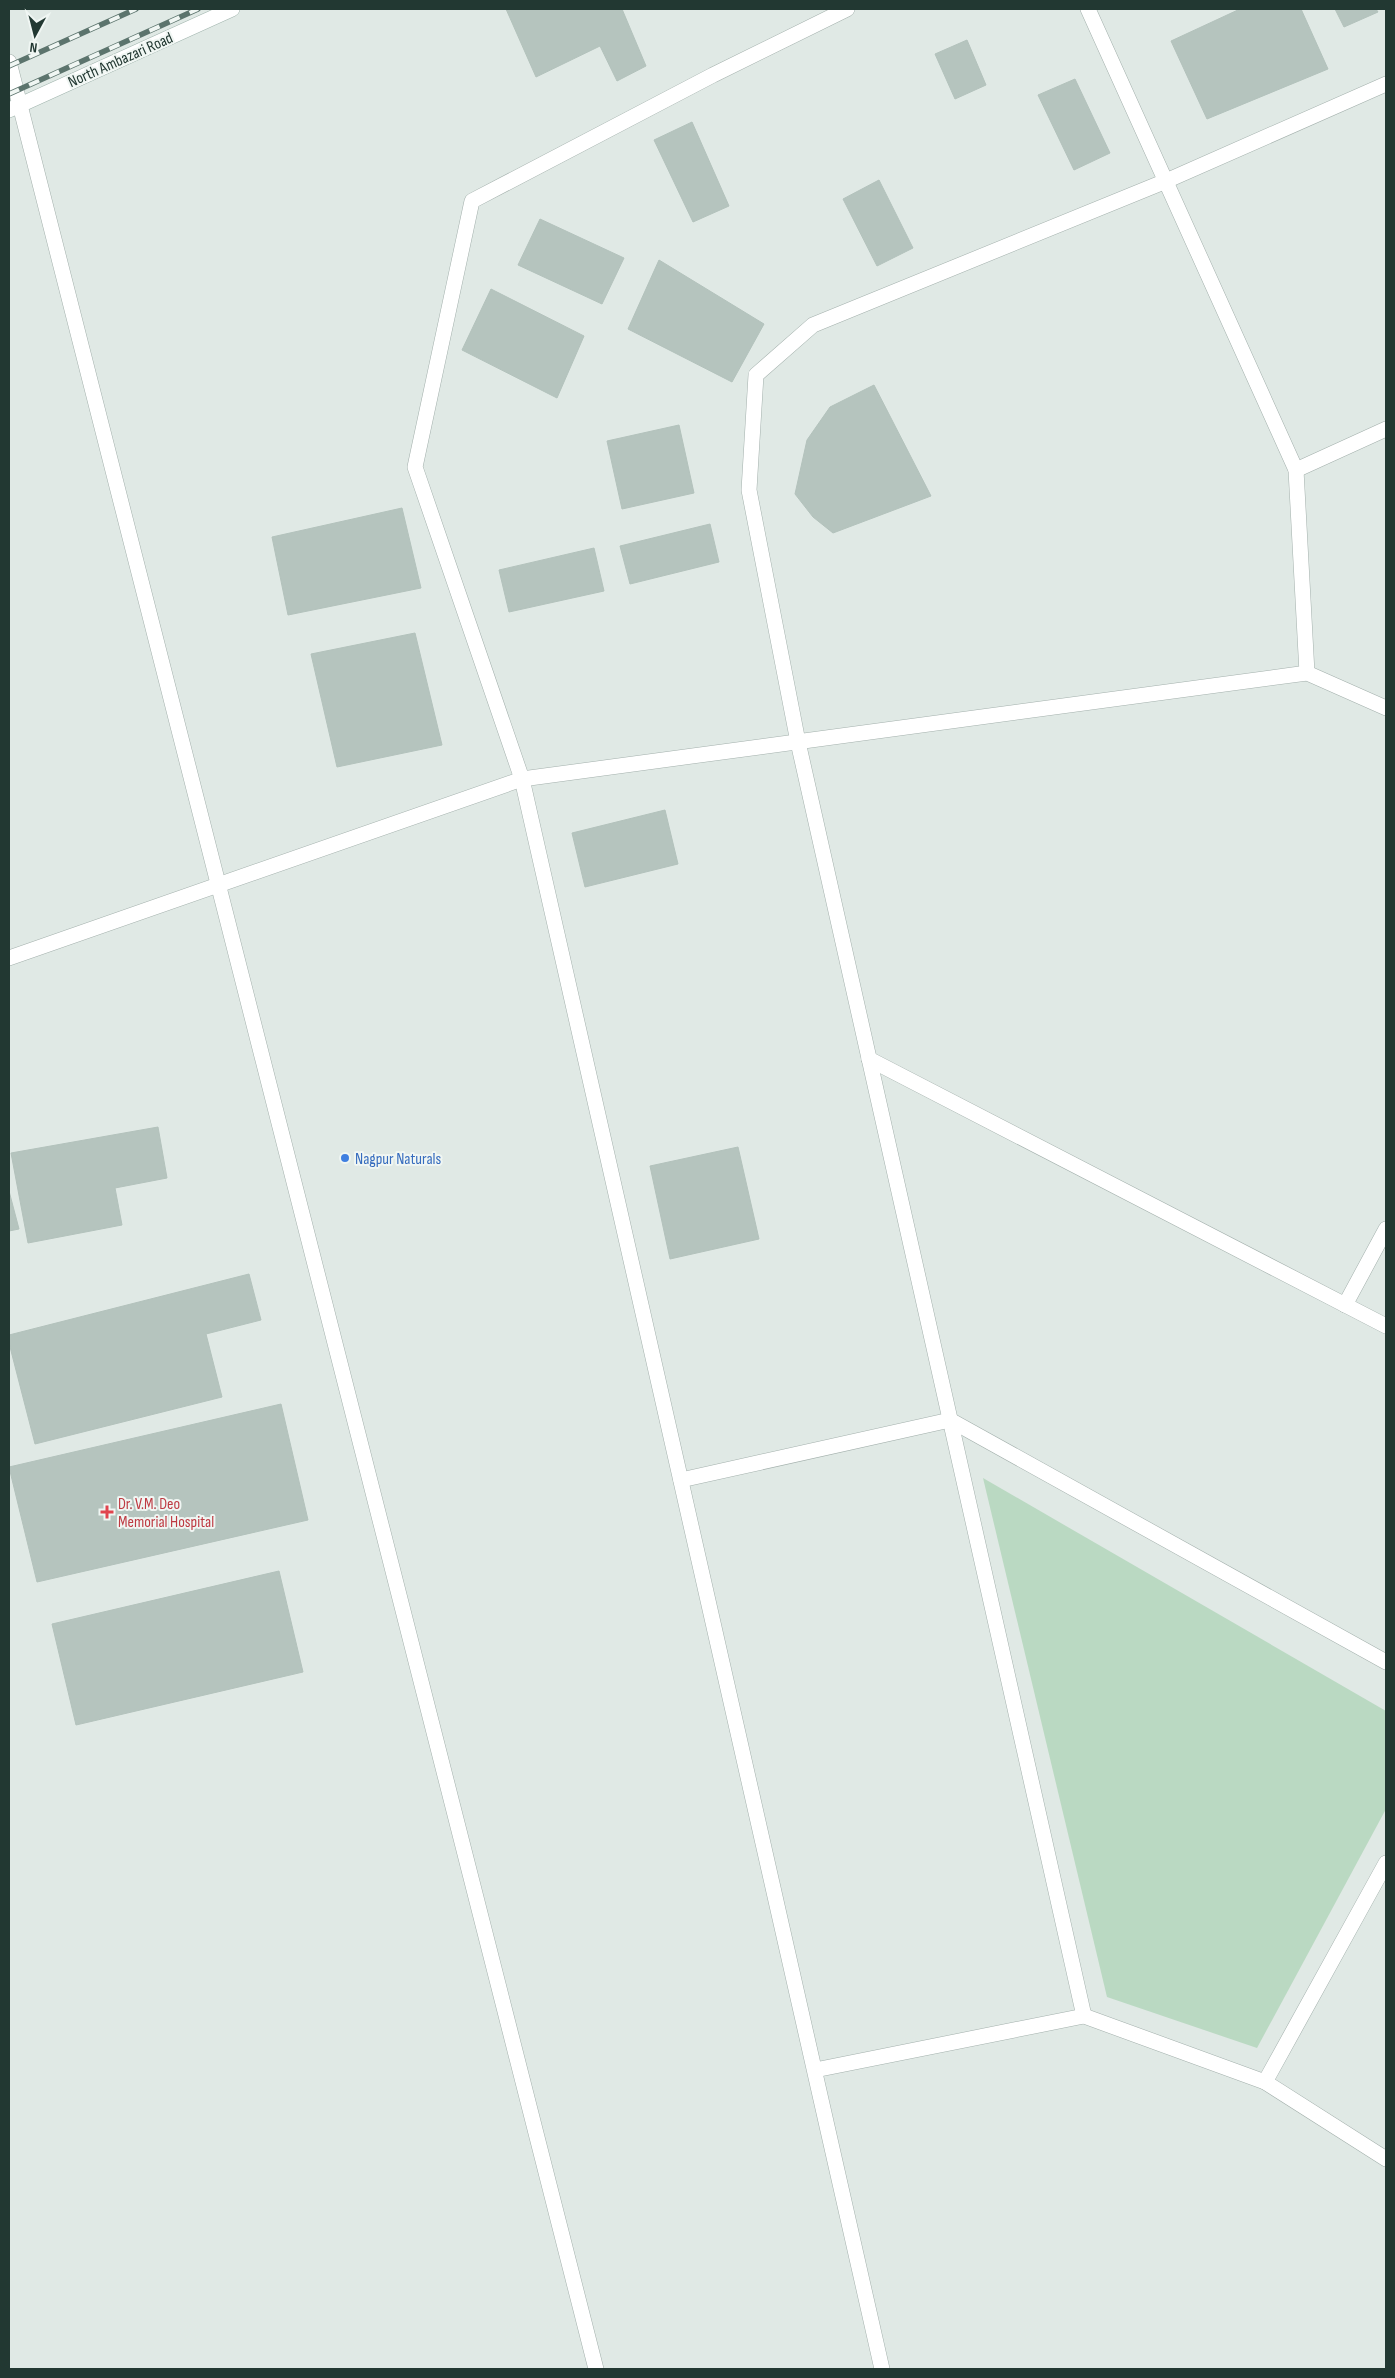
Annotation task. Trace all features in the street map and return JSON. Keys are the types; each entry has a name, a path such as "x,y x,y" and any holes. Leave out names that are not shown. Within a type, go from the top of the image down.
{"street":[{"name":"North Ambazari Road","path":"15,108 232,9"},
{"path":"848,9 713,75 472,201 415,467 522,779 882,2369"},
{"path":"1088,9 1296,470 1306,673"},
{"path":"9,62 15,108 217,885 596,2369"},
{"path":"1084,2016 798,742 749,490 756,375 813,325 1166,181 1386,84"},
{"path":"1296,470 1386,429"},
{"path":"9,958 522,779 1306,673 1386,708"},
{"path":"869,1059 1386,1326"},
{"path":"1345,1305 1386,1229"},
{"path":"681,1480 950,1420 1386,1662"},
{"path":"1265,2082 1386,1863"},
{"path":"815,2070 1084,2016 1265,2082 1386,2159"}],"green space":[{"path":"983,1478 1386,1711 1386,1809 1257,2048 1107,1997"}],"building":[{"path":"506,9 622,9 646,66 617,81 600,46 536,77"},
{"path":"1240,9 1301,9 1328,69 1207,119 1171,41"},
{"path":"1335,9 1376,9 1378,12 1344,27"},
{"path":"967,40 986,85 955,99 935,54"},
{"path":"1075,79 1110,153 1074,170 1038,95"},
{"path":"692,122 729,206 693,222 654,140"},
{"path":"879,180 913,248 877,266 843,199"},
{"path":"540,219 624,258 602,304 518,265"},
{"path":"659,260 764,324 732,382 628,329"},
{"path":"491,289 584,336 557,398 462,350"},
{"path":"874,385 931,496 833,533 813,517 795,494 807,440 830,407"},
{"path":"679,425 694,493 622,509 607,441"},
{"path":"402,508 421,588 288,615 272,537"},
{"path":"710,524 719,562 630,584 620,546"},
{"path":"594,548 604,591 509,612 499,570"},
{"path":"415,633 442,745 337,767 311,654"},
{"path":"665,810 678,864 585,887 572,833"},
{"path":"158,1127 167,1178 115,1188 122,1225 28,1243 11,1153"},
{"path":"738,1147 759,1239 670,1259 650,1166"},
{"path":"9,1191 19,1229 9,1231"},
{"path":"249,1274 261,1320 206,1334 222,1397 35,1444 9,1343 9,1335"},
{"path":"281,1404 308,1520 37,1582 9,1467"},
{"path":"279,1571 303,1672 76,1725 52,1624"}],"railway":[{"path":"9,66 136,9"},
{"path":"9,94 198,9"}],"place":[{"name":"Nagpur Naturals","path":"345,1158"},
{"name":"Dr. V.M. Deo Memorial Hospital","path":"107,1512"}]}
